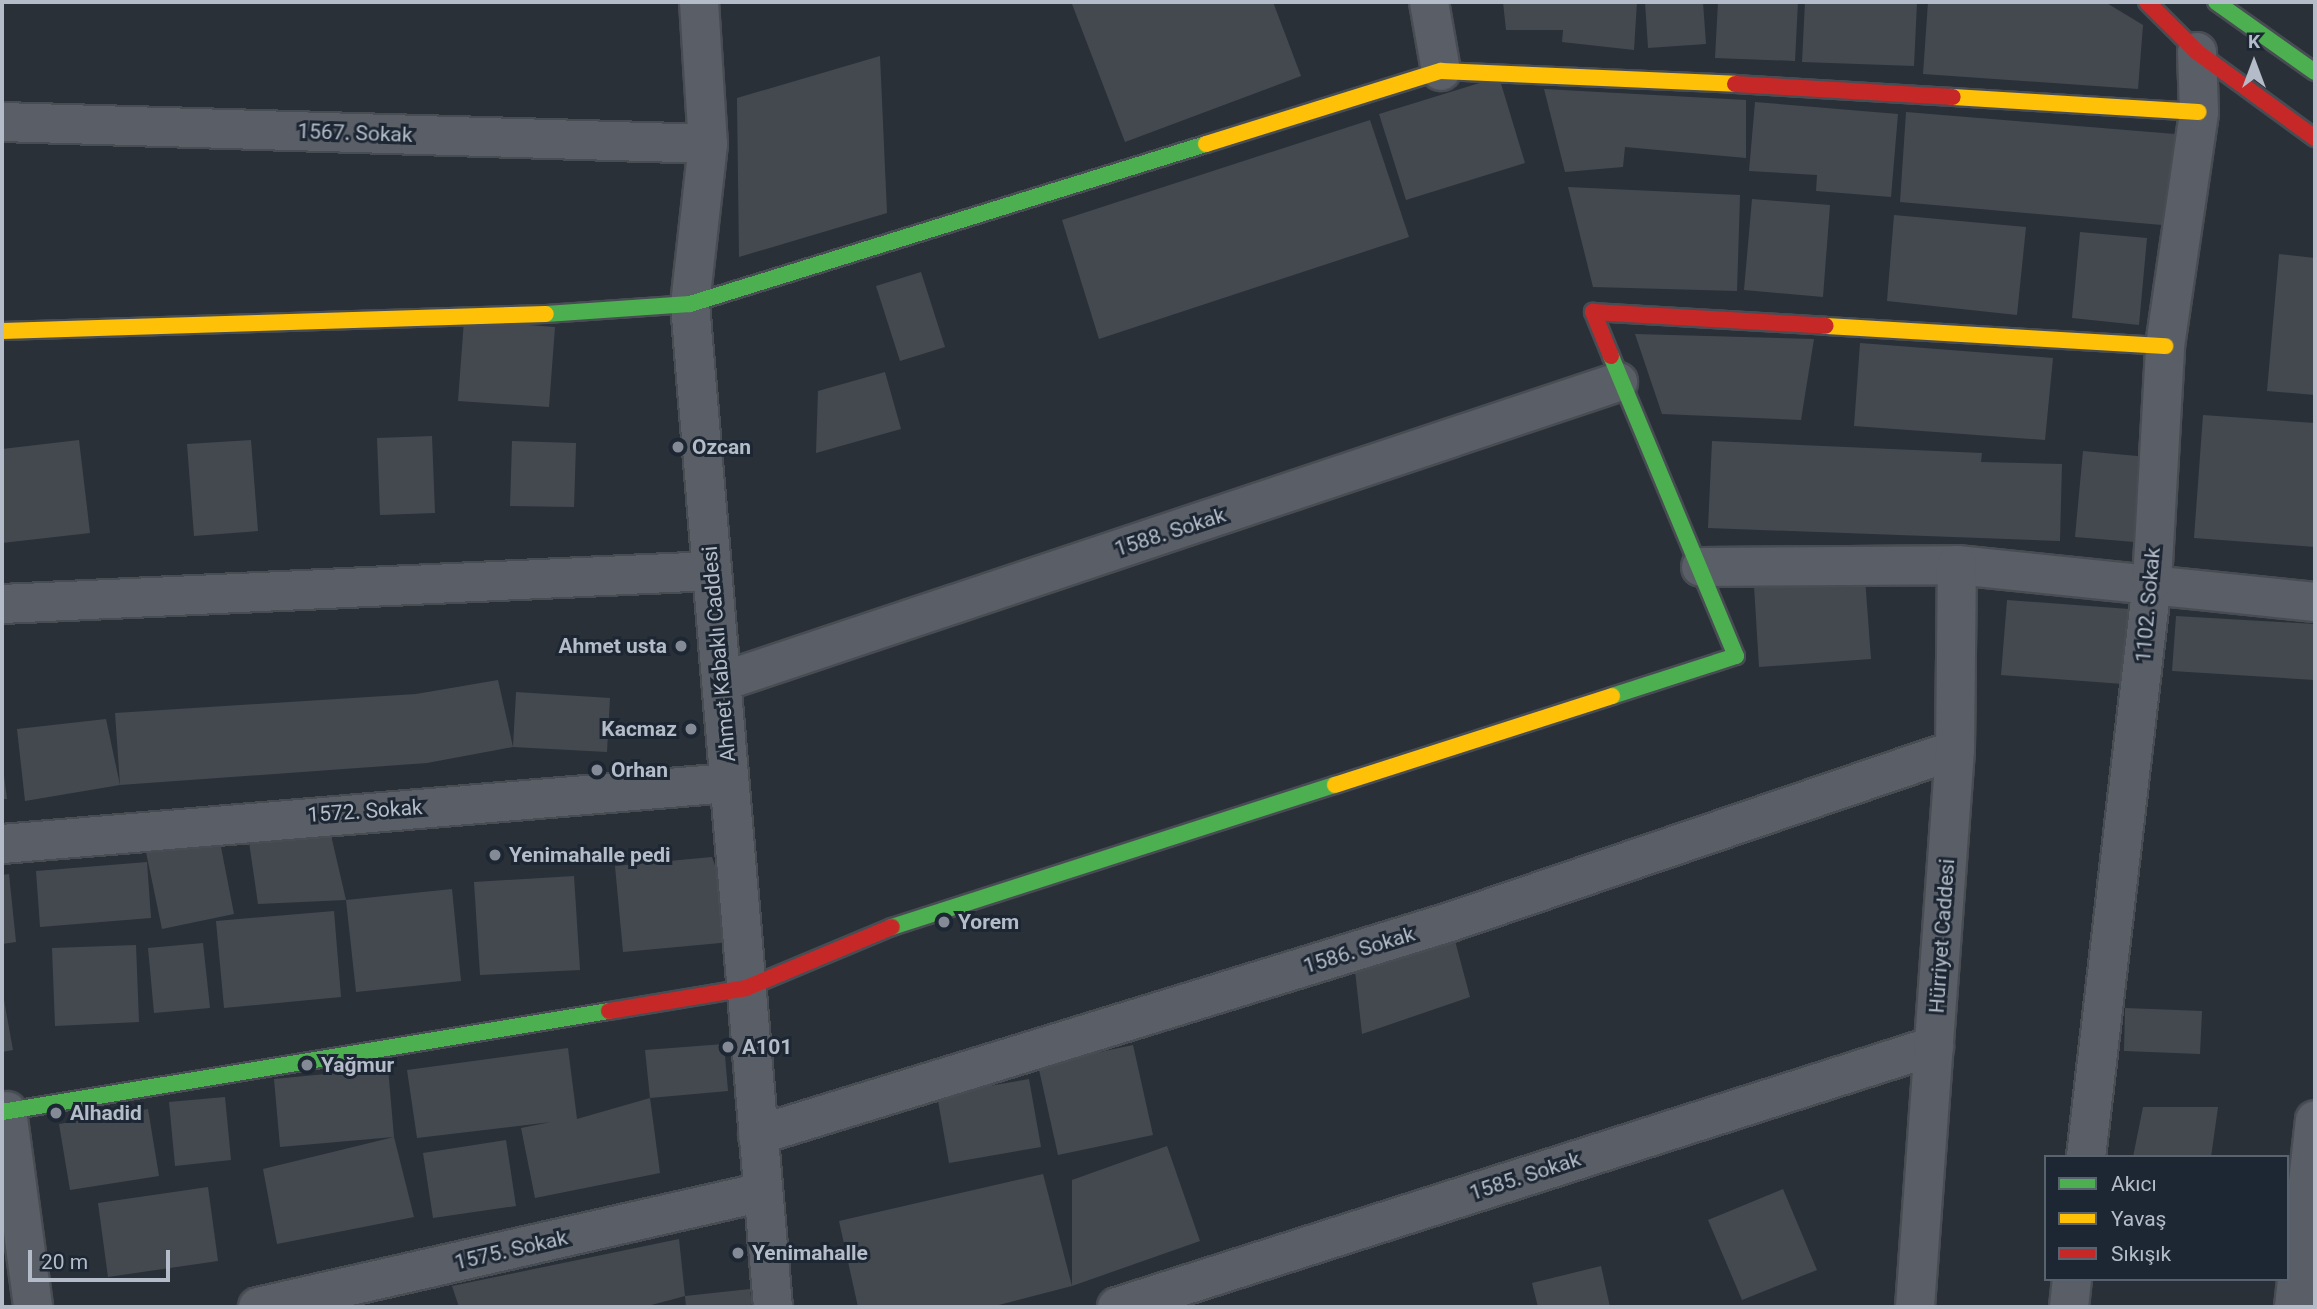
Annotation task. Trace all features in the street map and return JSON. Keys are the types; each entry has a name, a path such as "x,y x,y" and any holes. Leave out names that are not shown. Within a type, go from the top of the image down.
{"street":[{"name":"Ahmet Kabaklı Caddesi","path":"699,2 708,144 690,304 773,1307"},
{"path":"1429,2 1441,71"},
{"path":"2147,2 2197,52 2315,138"},
{"path":"2216,2 2315,72"},
{"name":"1102. Sokak","path":"2086,1155 2152,582 2165,346 2199,112 2197,52"},
{"path":"2,331 464,320 690,304 1441,71 1476,68 2199,112"},
{"name":"1567. Sokak","path":"2,122 708,144"},
{"path":"33,1307 5,1112 746,988 860,937 1735,656 1702,567 1618,382 1593,312 2165,346"},
{"name":"1588. Sokak","path":"721,682 1618,382"},
{"path":"1702,567 1956,565 2152,582 2315,602"},
{"name":"Hürriyet Caddesi","path":"1905,1303 1934,1045 1955,750 1956,565"},
{"path":"2,604 712,571"},
{"name":"1586. Sokak","path":"758,1135 1450,922 1955,750"},
{"name":"1572. Sokak","path":"2,844 729,783"},
{"name":"1585. Sokak","path":"1117,1307 1934,1045"},
{"path":"2294,1307 2315,1120"},
{"name":"1575. Sokak","path":"258,1307 763,1192"},
{"path":"2069,1307 2072,1281"}],"building":[{"path":"1273,2 1301,76 1125,142 1072,4"},
{"path":"1503,2 1637,2 1634,50 1562,42 1563,30 1506,30"},
{"path":"1645,2 1703,2 1706,44 1648,48"},
{"path":"1718,2 1798,2 1795,61 1715,58"},
{"path":"1805,2 1917,2 1914,66 1802,62"},
{"path":"1928,2 2105,2 2143,25 2138,89 1923,74"},
{"path":"880,56 887,213 739,257 737,98"},
{"path":"1499,77 1525,163 1406,200 1379,114"},
{"path":"1544,89 1746,100 1746,158 1625,147 1623,167 1565,172"},
{"path":"1755,102 1898,114 1891,197 1816,191 1817,175 1749,171"},
{"path":"1906,112 2175,134 2162,225 1900,202"},
{"path":"1370,120 1409,237 1099,339 1062,220"},
{"path":"1568,187 1740,195 1737,291 1593,287"},
{"path":"1752,199 1830,205 1823,297 1744,290"},
{"path":"1894,215 2026,227 2017,315 1887,301"},
{"path":"2080,232 2147,238 2139,325 2072,318"},
{"path":"2279,254 2315,258 2315,395 2267,391"},
{"path":"921,272 945,347 900,361 876,286"},
{"path":"464,320 555,327 549,407 458,401"},
{"path":"1635,334 1814,339 1801,420 1662,414"},
{"path":"1860,343 2053,358 2045,440 1854,426"},
{"path":"885,372 901,429 816,453 818,391"},
{"path":"2203,415 2315,423 2315,547 2194,538"},
{"path":"432,436 435,513 380,515 377,438"},
{"path":"79,440 90,533 2,543 2,449"},
{"path":"251,440 258,531 194,536 187,444"},
{"path":"512,441 576,443 574,507 510,506"},
{"path":"1712,441 1982,453 1981,462 2062,464 2060,541 1708,528"},
{"path":"2083,451 2159,458 2146,543 2075,537"},
{"path":"1865,578 1871,659 1759,667 1754,586"},
{"path":"2007,600 2129,609 2123,684 2001,675"},
{"path":"2176,616 2315,624 2315,680 2172,671"},
{"path":"498,680 513,747 427,763 120,785 115,713 416,694"},
{"path":"516,692 610,698 607,752 513,747"},
{"path":"106,719 120,785 25,801 17,729"},
{"path":"2,760 7,799 2,799"},
{"path":"141,828 220,842 234,914 162,929"},
{"path":"330,831 346,900 258,904 249,842"},
{"path":"712,857 742,941 623,952 615,866"},
{"path":"147,862 151,918 40,927 36,871"},
{"path":"9,874 16,942 2,944 2,875"},
{"path":"574,876 580,970 480,975 474,882"},
{"path":"452,889 461,981 356,992 346,900"},
{"path":"334,911 341,997 224,1008 216,921"},
{"path":"1450,922 1470,997 1362,1034 1353,952"},
{"path":"203,943 210,1008 154,1013 148,948"},
{"path":"136,945 139,1022 55,1026 52,948"},
{"path":"2,989 13,1050 2,1052"},
{"path":"2125,1008 2202,1011 2200,1054 2124,1051"},
{"path":"724,1044 728,1091 650,1098 645,1050"},
{"path":"1133,1045 1153,1135 1058,1155 1038,1065"},
{"path":"568,1048 577,1119 650,1098 660,1173 535,1198 521,1128 551,1122 417,1138 407,1070"},
{"path":"388,1068 394,1137 280,1147 274,1079"},
{"path":"1029,1079 1041,1147 949,1163 937,1095"},
{"path":"225,1097 231,1160 175,1166 169,1102"},
{"path":"2143,1107 2218,1107 2211,1155 2133,1155"},
{"path":"148,1109 159,1176 70,1190 59,1124"},
{"path":"394,1137 414,1217 277,1244 263,1169"},
{"path":"506,1140 516,1206 433,1218 423,1153"},
{"path":"1167,1146 1200,1241 1072,1286 1072,1180"},
{"path":"1043,1174 1072,1286 991,1307 858,1307 839,1221"},
{"path":"208,1187 218,1261 108,1277 98,1203"},
{"path":"1783,1189 1817,1270 1742,1300 1708,1220"},
{"path":"679,1239 685,1296 644,1307 459,1307 452,1286"},
{"path":"1601,1266 1610,1307 1538,1307 1532,1283"},
{"path":"750,1289 752,1307 686,1307 685,1296"}],"traffic: fast":[{"path":"2216,2 2315,72"},
{"path":"546,314 690,304 1206,144"},
{"path":"1611,356 1736,656 1612,696"},
{"path":"892,927 1335,785"},
{"path":"2,1112 609,1011"}],"traffic: slow":[{"path":"1206,144 1441,71 1735,84"},
{"path":"1953,97 2199,112"},
{"path":"2,331 546,314"},
{"path":"1826,326 2165,346"},
{"path":"1335,785 1612,696"}],"traffic: jam":[{"path":"2147,2 2197,52 2315,138"},
{"path":"1735,84 1953,97"},
{"path":"1611,356 1593,312 1826,326"},
{"path":"609,1011 746,988 892,927"}],"place":[{"name":"Ozcan","path":"678,447"},
{"name":"Ahmet usta","path":"681,646"},
{"name":"Kacmaz","path":"691,729"},
{"name":"Orhan","path":"597,770"},
{"name":"Yenimahalle pedi","path":"495,855"},
{"name":"Yorem","path":"944,922"},
{"name":"A101","path":"728,1047"},
{"name":"Yağmur","path":"307,1065"},
{"name":"Alhadid","path":"56,1113"},
{"name":"Yenimahalle","path":"738,1253"}]}
